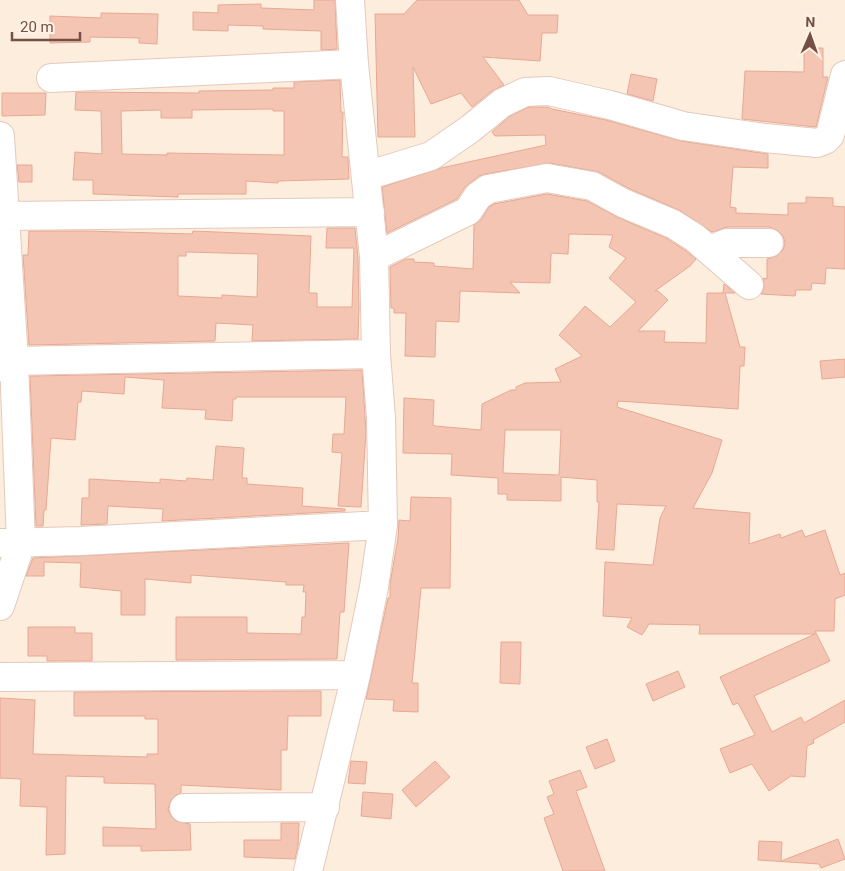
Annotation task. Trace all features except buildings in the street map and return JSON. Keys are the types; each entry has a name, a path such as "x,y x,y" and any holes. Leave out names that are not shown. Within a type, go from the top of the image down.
{"street":[{"path":"308,871 356,675 374,587 383,525 381,418 376,354 374,257 354,64 350,0"},
{"path":"51,78 354,64"},
{"path":"366,176 431,156 470,129 502,103 525,92 550,91 610,105 683,126 764,138 816,143 825,140 830,134 845,75"},
{"path":"0,136 4,216 10,543 0,606"},
{"path":"374,257 468,211 478,196 488,189 547,178 592,186 624,203 673,224 710,250 749,285"},
{"path":"4,216 370,212"},
{"path":"710,250 727,243 769,244"},
{"path":"7,364 376,354"},
{"path":"10,543 383,525"},
{"path":"0,677 356,675"},
{"path":"184,808 325,807"}]}
